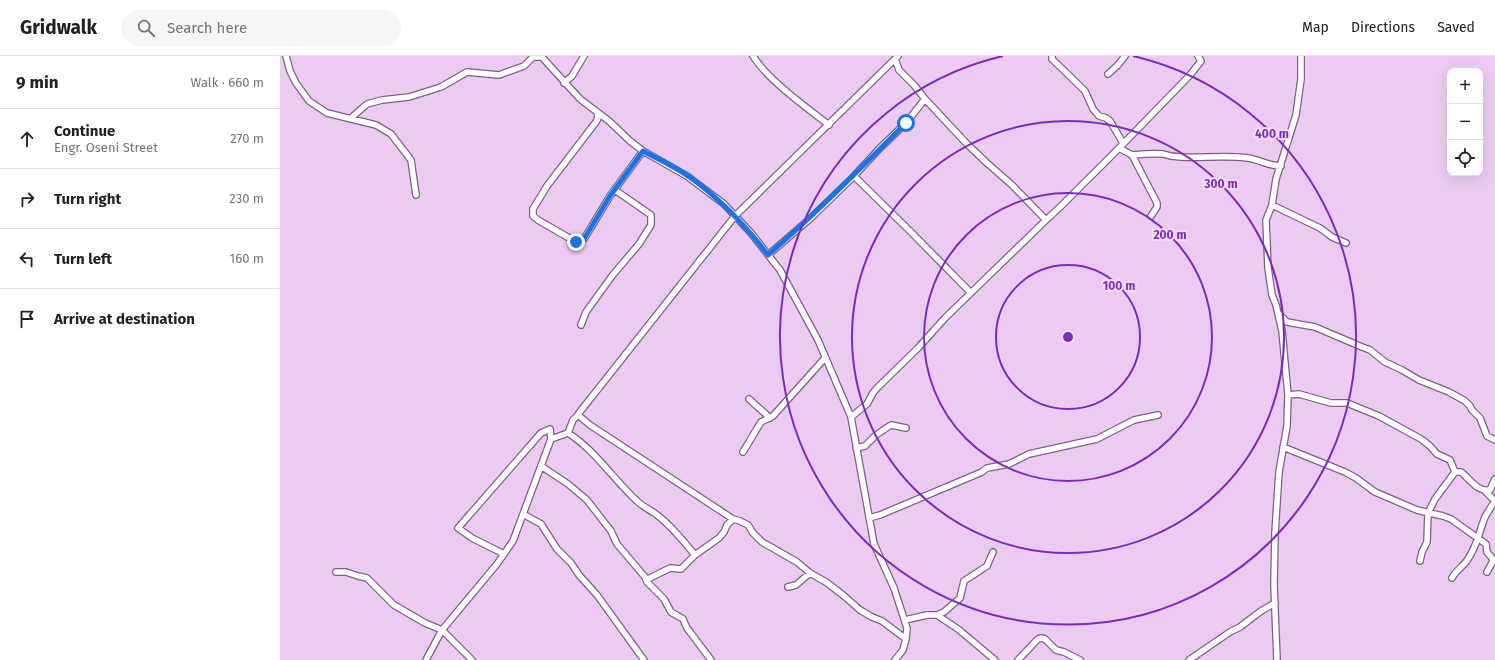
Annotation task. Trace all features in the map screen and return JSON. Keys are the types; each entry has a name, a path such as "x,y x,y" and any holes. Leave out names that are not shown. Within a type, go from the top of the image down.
{"street":[{"path":"286,56 290,71 296,83 309,101 327,113 376,125 391,134 411,160 416,194"},
{"path":"351,118 367,104 382,100 409,97 441,87 467,72 499,75 524,66 533,57 541,56 580,99 643,151 687,176 724,204 751,233 780,270 818,340 851,417 874,544 891,581 907,628 903,650 895,660"},
{"path":"564,83 572,76 584,56"},
{"path":"753,56 767,73 781,86 829,125"},
{"path":"1052,56 1052,59 1085,91 1096,113 1110,121 1121,146 1132,155 1157,203 1151,216"},
{"path":"851,417 867,404 873,393 971,292 1058,210 1190,75 1201,61 1198,56"},
{"path":"1277,660 1275,533 1277,492 1287,426 1288,394 1282,331 1272,295 1267,256 1266,220 1272,205 1276,179 1296,115 1302,79 1301,56"},
{"path":"1108,74 1117,66 1123,57"},
{"path":"568,433 573,420 578,413 735,216 896,58"},
{"path":"896,58 899,70 925,99 972,149 1012,185 1046,220"},
{"path":"768,255 812,217 854,176 906,123 925,99"},
{"path":"597,112 598,118 596,122 547,186 533,209 532,212 538,220 576,242 584,239 615,190 643,151"},
{"path":"1132,155 1162,154 1171,157 1236,157 1249,159 1272,166 1281,166"},
{"path":"854,176 971,292"},
{"path":"580,325 586,312 612,276 639,244 651,226 651,215 615,190"},
{"path":"1272,205 1320,228 1332,237 1346,243"},
{"path":"1278,314 1287,322 1316,327 1370,350 1384,362 1465,401 1480,418 1487,436 1495,440"},
{"path":"743,452 761,422 770,418 778,411 825,358"},
{"path":"1288,394 1299,394 1331,403 1347,403 1379,416 1421,439 1437,454 1450,460 1455,472"},
{"path":"749,399 770,418"},
{"path":"578,415 590,425 733,519 740,520 748,525 753,533 762,542 797,562 810,573 832,586 860,610 872,618 882,621 906,639"},
{"path":"869,518 880,515 982,472 987,468 1009,464 1030,454 1097,439 1134,420 1158,415"},
{"path":"856,448 865,446 876,435 892,425 906,428"},
{"path":"426,660 442,630 504,554 513,541 551,438 550,428 541,433 458,528 472,538 504,554"},
{"path":"551,438 568,433"},
{"path":"568,433 585,446 638,502 657,515 677,534 695,555"},
{"path":"1283,448 1345,472 1375,492 1417,510 1451,519 1486,544 1487,552 1492,558 1487,572"},
{"path":"541,466 568,484 587,500 612,531 617,544 646,580 664,599 671,612 682,620 711,660"},
{"path":"1455,472 1461,472 1479,488 1485,490 1490,490 1495,479"},
{"path":"1420,560 1427,542 1428,513 1435,499 1455,472"},
{"path":"1452,578 1455,572 1462,567 1468,559 1479,538 1486,517 1495,501 1485,490"},
{"path":"523,514 541,524 557,549 571,563 579,576 597,594 644,660"},
{"path":"646,580 670,568 681,569 695,555 719,538 724,532 727,524 733,519"},
{"path":"937,615 944,612 960,598 964,581 987,566 993,552"},
{"path":"336,572 346,572 367,578 394,605 425,623 442,630 472,660"},
{"path":"788,587 796,585 810,573"},
{"path":"1189,660 1275,603"},
{"path":"905,620 927,614 937,615 958,629 995,660"},
{"path":"1018,660 1038,639 1041,638 1045,639 1056,650 1064,652 1080,660"}],"route":[{"path":"576,242 584,239 610,196 643,151 687,176 724,204 751,233 768,255 812,217 906,123"}]}
